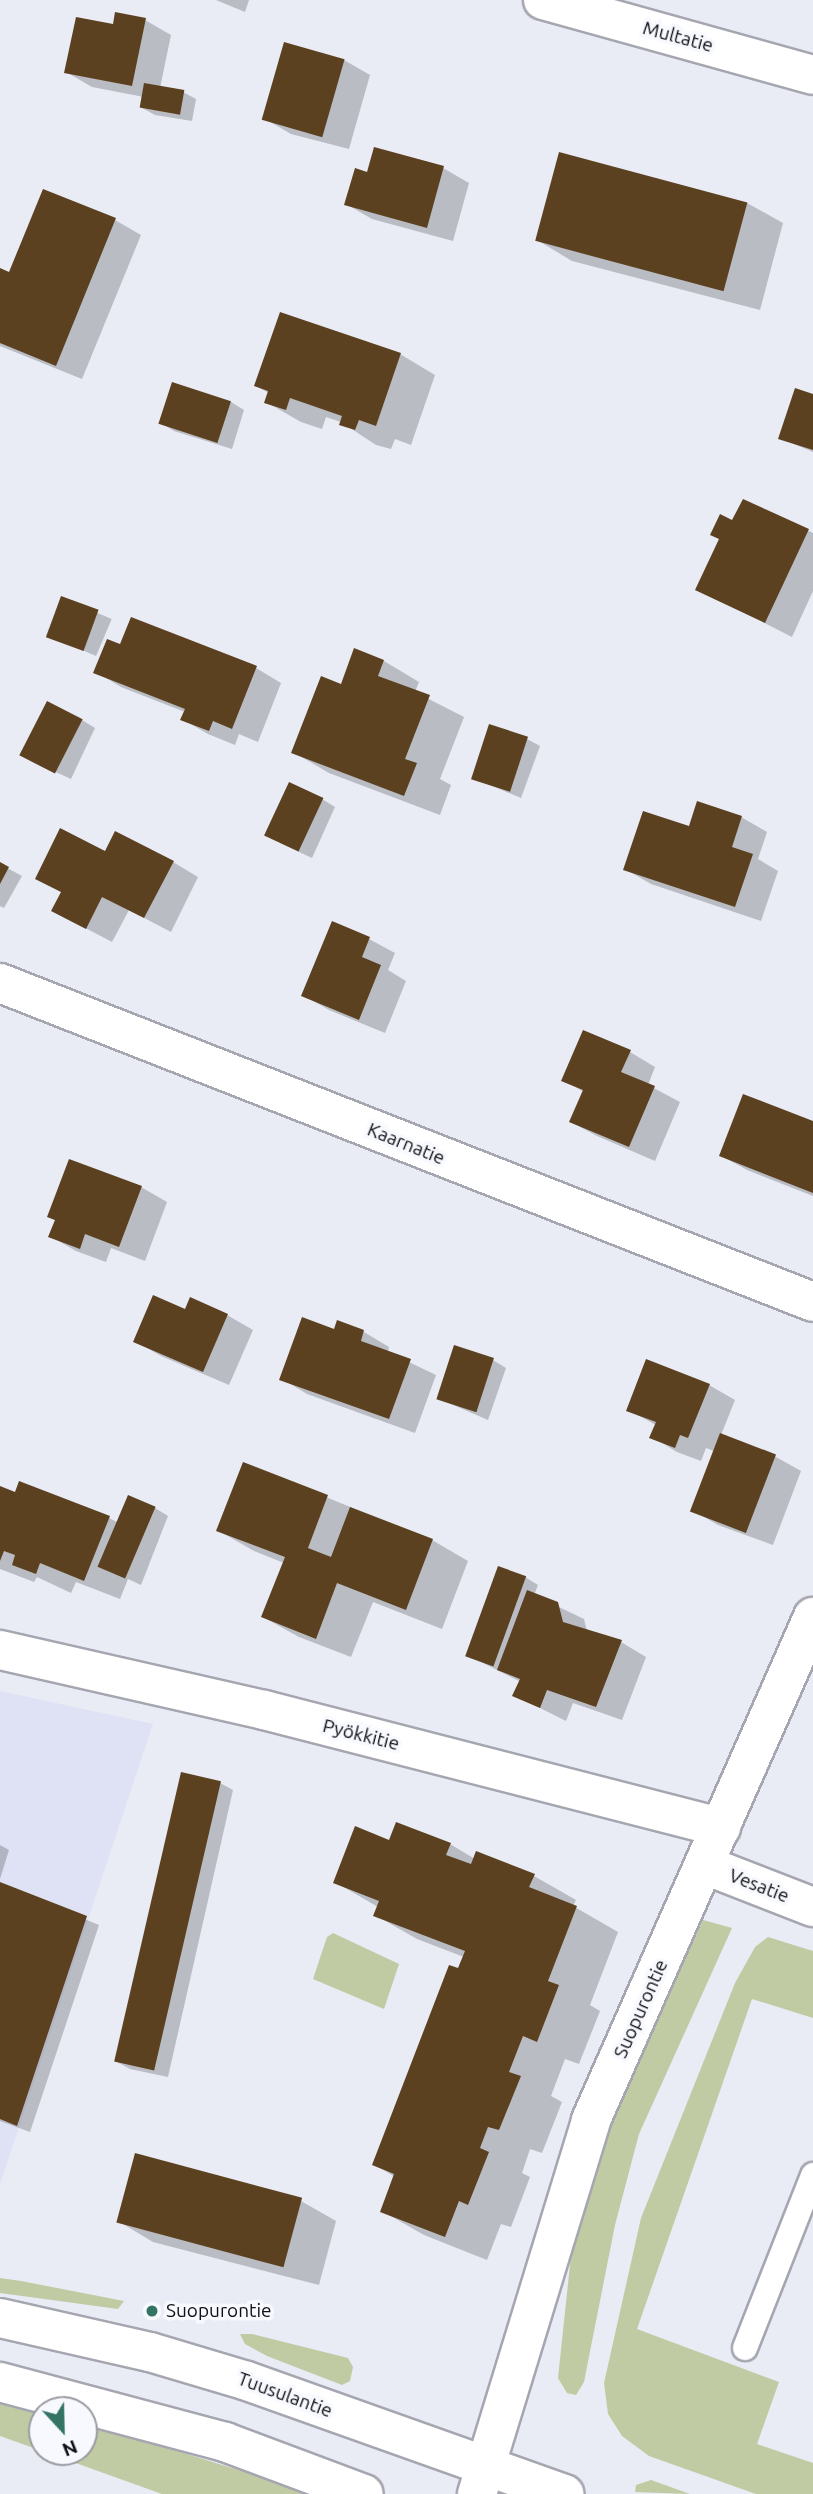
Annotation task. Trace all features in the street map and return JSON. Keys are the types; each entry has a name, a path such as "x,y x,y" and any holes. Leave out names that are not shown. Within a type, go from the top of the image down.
{"street":[{"name":"Multatie","path":"542,0 813,75"},
{"name":"Kaarnatie","path":"0,983 813,1302"},
{"name":"Suopurontie","path":"480,2481 591,2120 813,1617"},
{"name":"Pyökkitie","path":"0,1650 264,1710 721,1827"},
{"name":"Vesatie","path":"705,1865 813,1907"},
{"name":"Tuusulantie","path":"0,2318 149,2352 247,2381 480,2481 564,2494"},
{"path":"0,2382 225,2442 364,2494"}],"lane":[{"path":"745,2348 813,2175"}],"shaded area":[{"path":"0,1691 153,1724 0,2184"}],"green space":[{"path":"703,1920 732,1928 639,2134 615,2225 584,2382 576,2395 567,2393 558,2378 574,2227 612,2119"},
{"path":"333,1933 399,1964 384,2009 313,1979 327,1937"},
{"path":"768,1937 813,1951 813,2018 752,1999 637,2329 779,2382 757,2444 813,2463 813,2494 756,2494 649,2456 622,2436 608,2414 604,2383 641,2218 735,1983 755,1947"},
{"path":"0,2278 124,2301 118,2309 0,2293"},
{"path":"240,2334 252,2334 348,2358 353,2367 350,2381 342,2385 267,2356 245,2344"},
{"path":"0,2401 28,2408 28,2446 0,2436"},
{"path":"98,2426 306,2491 306,2494 162,2494 84,2466 98,2466"},
{"path":"651,2480 690,2494 635,2492 636,2485"}],"building":[{"path":"115,12 146,18 132,86 64,73 76,17 113,24"},
{"path":"284,42 345,59 322,137 262,120"},
{"path":"144,83 184,90 180,115 140,108"},
{"path":"374,147 444,166 427,228 344,205 355,168 367,172"},
{"path":"559,152 747,202 724,291 535,241"},
{"path":"43,189 116,218 56,366 0,343 0,268 9,272"},
{"path":"280,312 401,353 376,426 359,420 355,430 339,425 342,416 290,398 286,410 264,403 268,391 254,386"},
{"path":"172,382 231,401 217,443 158,424"},
{"path":"795,388 813,394 813,450 778,439"},
{"path":"743,499 809,529 765,623 695,590 719,539 710,535 720,514 732,520"},
{"path":"61,596 99,610 84,651 46,637"},
{"path":"131,617 257,666 232,729 213,721 209,731 180,720 185,709 93,673 107,639 120,644"},
{"path":"354,648 384,660 378,676 430,695 405,759 417,763 404,796 291,753 321,676 341,684"},
{"path":"47,701 83,719 55,774 19,755"},
{"path":"489,724 528,737 510,792 471,779"},
{"path":"289,782 323,798 299,852 264,835"},
{"path":"697,801 742,816 732,847 753,854 735,907 623,870 643,811 689,826"},
{"path":"60,828 105,851 115,831 174,861 144,918 102,897 86,929 51,911 61,892 35,879"},
{"path":"0,862 9,867 0,884"},
{"path":"332,921 370,937 362,957 381,965 359,1020 301,996"},
{"path":"583,1030 631,1050 621,1072 655,1086 629,1147 569,1122 583,1090 561,1081"},
{"path":"743,1094 813,1121 813,1193 719,1156"},
{"path":"69,1159 142,1186 119,1247 85,1234 80,1249 48,1237 55,1220 47,1217"},
{"path":"153,1295 185,1309 190,1297 228,1314 203,1372 133,1342"},
{"path":"302,1317 334,1329 337,1320 364,1330 361,1341 411,1359 389,1419 279,1380"},
{"path":"454,1345 494,1358 476,1412 436,1399"},
{"path":"646,1359 710,1384 688,1438 680,1435 675,1448 649,1438 656,1422 626,1411"},
{"path":"720,1433 776,1455 746,1533 690,1511"},
{"path":"243,1462 328,1495 308,1548 331,1557 350,1507 433,1539 406,1610 337,1583 316,1639 261,1617 285,1557 216,1531"},
{"path":"19,1481 110,1516 84,1581 40,1563 36,1574 12,1565 15,1555 4,1551 0,1561 0,1486 15,1492"},
{"path":"128,1495 156,1507 125,1579 98,1567"},
{"path":"498,1566 526,1576 493,1666 465,1656"},
{"path":"527,1590 558,1602 563,1622 622,1640 596,1707 547,1690 540,1708 512,1696 520,1679 497,1670"},
{"path":"181,1772 221,1781 154,2071 114,2061"},
{"path":"396,1822 451,1843 446,1855 471,1864 476,1851 535,1874 529,1887 577,1906 548,1981 559,1985 537,2042 523,2036 509,2072 521,2076 499,2130 488,2127 480,2148 489,2152 468,2205 459,2201 445,2237 380,2212 394,2174 372,2165 449,1965 458,1968 465,1951 373,1916 379,1901 333,1883 355,1826 389,1840"},
{"path":"0,1882 87,1916 17,2126 0,2119"},
{"path":"135,2153 302,2198 283,2267 116,2223"}],"place":[{"name":"Suopurontie","path":"152,2311"}]}
